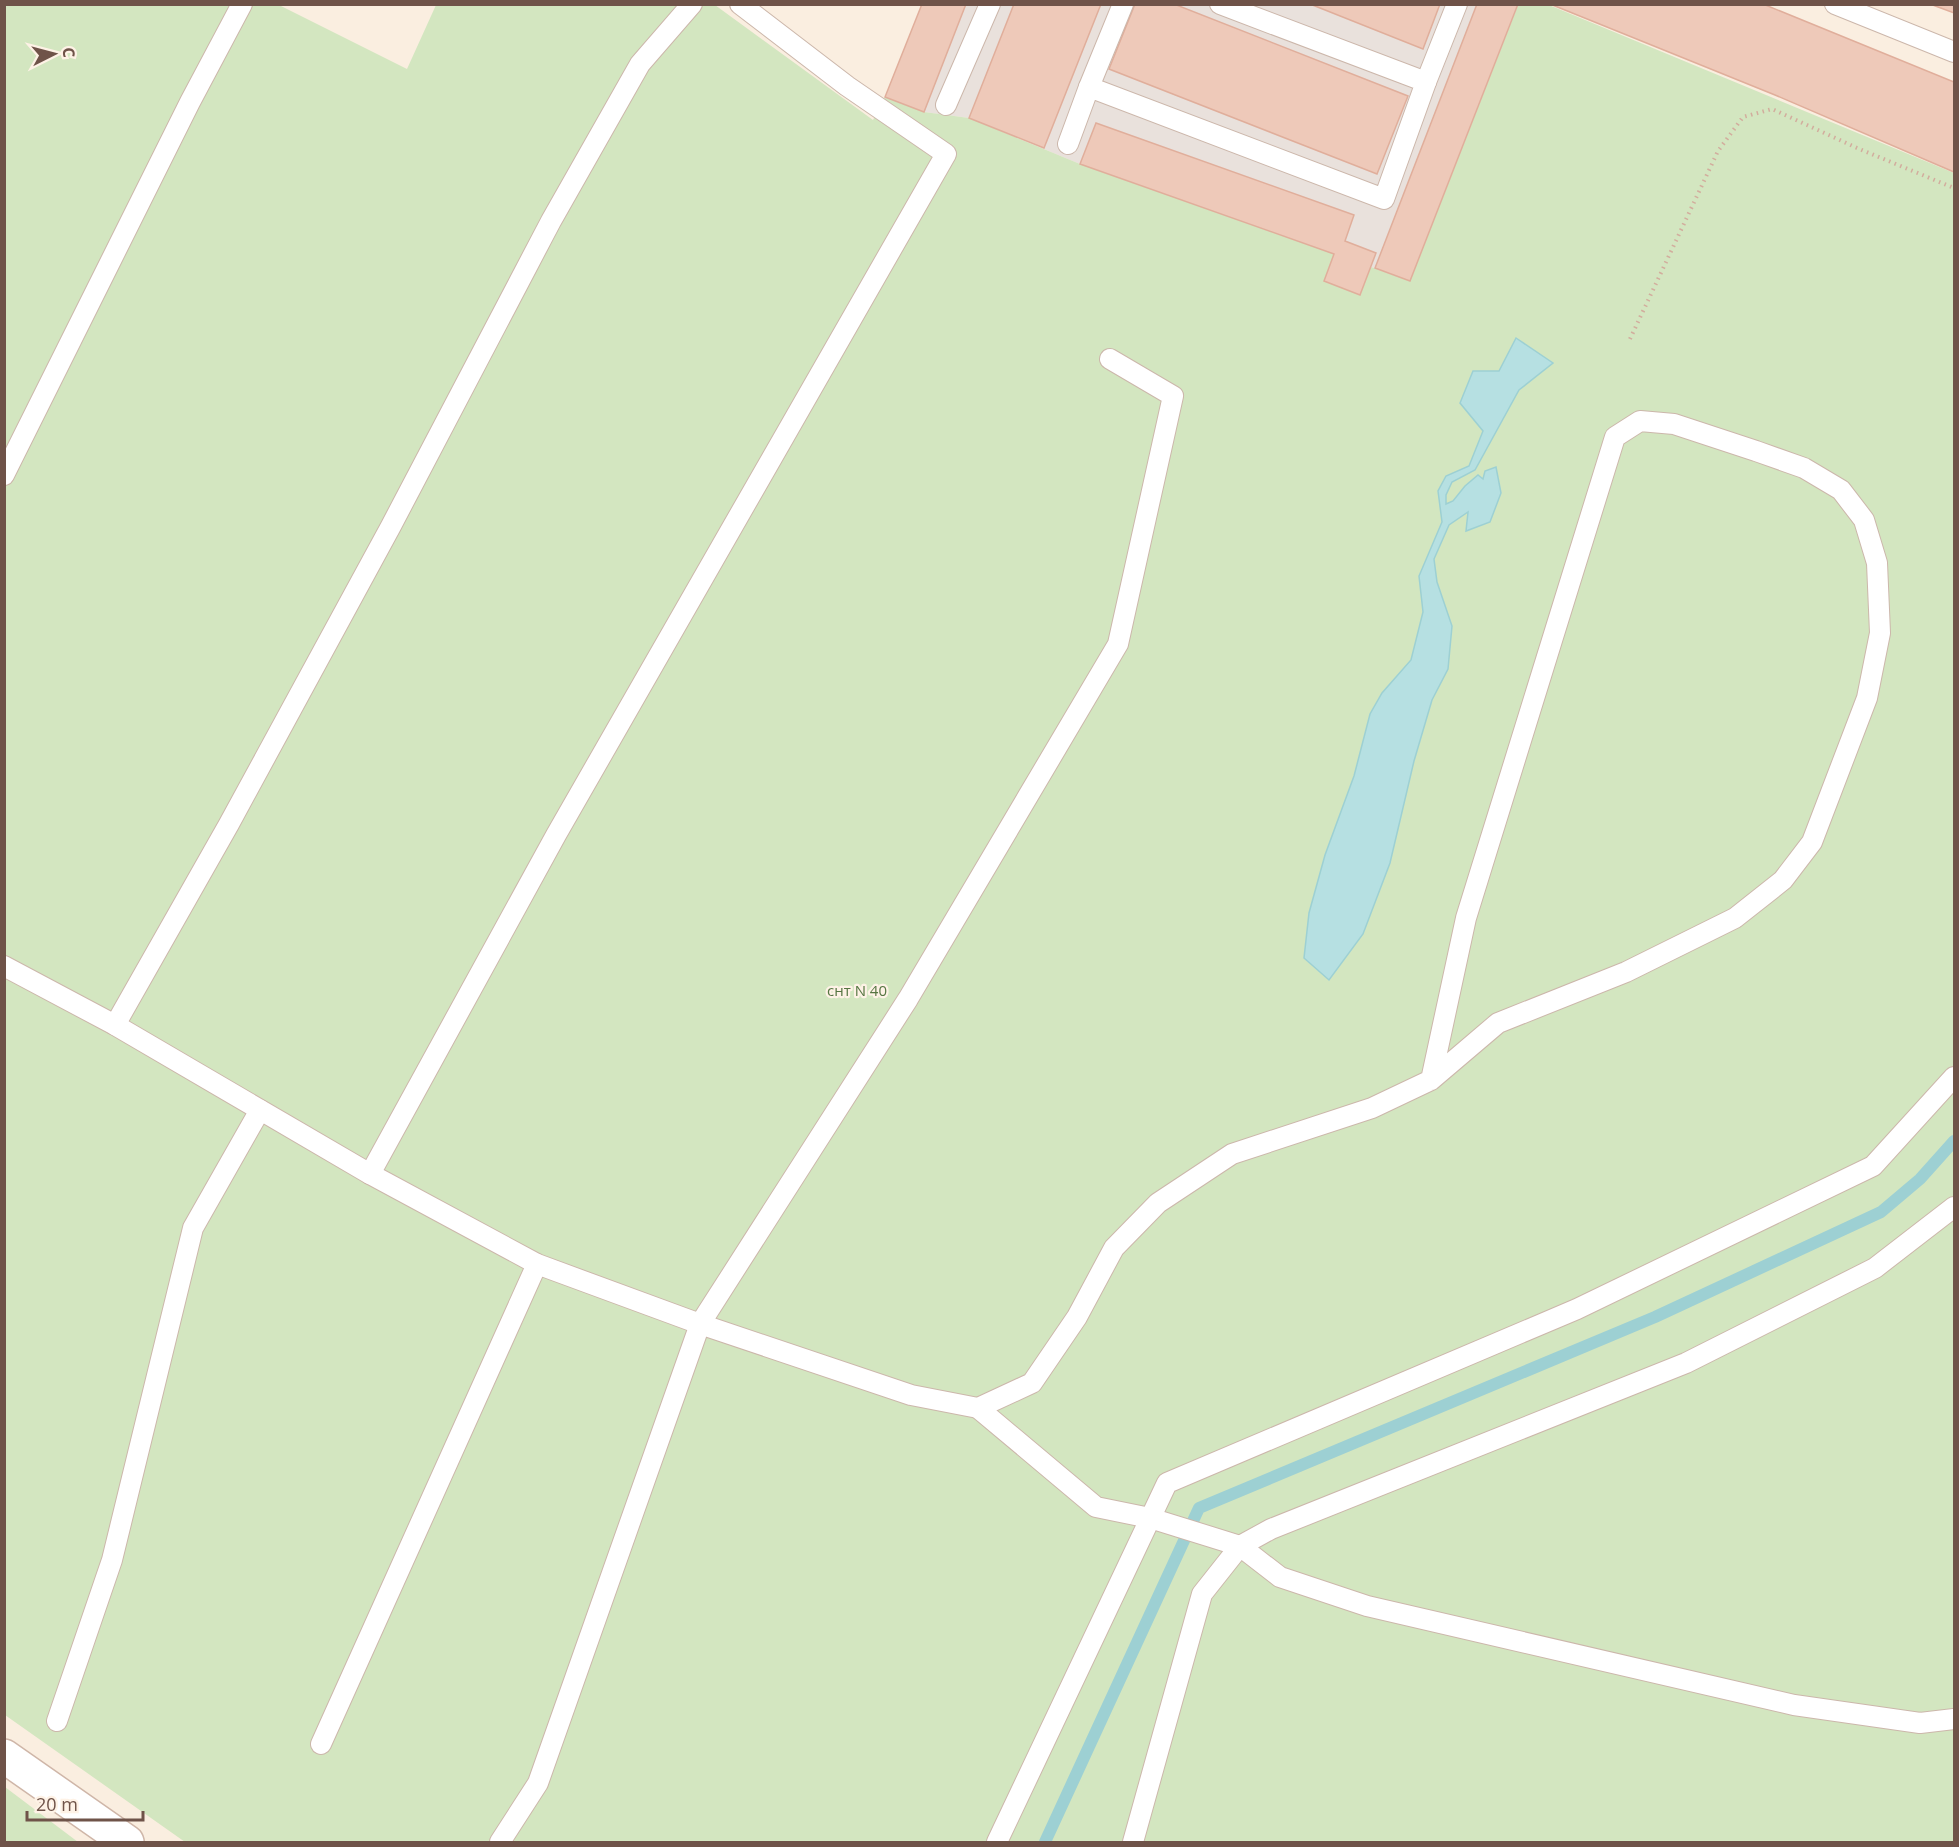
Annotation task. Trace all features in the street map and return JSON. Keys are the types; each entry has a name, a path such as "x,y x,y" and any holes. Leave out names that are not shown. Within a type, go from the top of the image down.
{"street":[{"path":"4,1756 127,1842"}],"lane":[{"path":"4,475 242,4"},
{"path":"115,1025 230,824 551,221 640,64 692,4"},
{"path":"370,1174 556,836 946,154 847,86 740,4"},
{"path":"946,105 990,4"},
{"path":"1068,144 1123,4"},
{"path":"1220,4 1426,82"},
{"path":"1089,87 1384,199 1457,4"},
{"path":"1835,4 1954,52"},
{"path":"500,1842 538,1784 700,1324 908,999 1118,644 1173,396 1110,359"},
{"path":"978,1408 1032,1383 1077,1317 1114,1248 1158,1203 1232,1154 1372,1108 1431,1080 1498,1023 1626,972 1735,918 1784,880 1812,842 1867,698 1880,633 1877,563 1864,520 1841,490 1804,468 1674,424 1640,421 1615,437 1466,918 1431,1080"},
{"path":"4,966 115,1025 370,1174 537,1264 700,1324 911,1395 978,1408 1096,1507 1150,1518 1240,1546 1280,1577 1367,1606 1794,1705 1920,1723 1954,1719"},
{"path":"997,1842 1167,1483 1576,1310 1873,1166 1954,1077"},
{"path":"57,1721 112,1560 193,1228 260,1110"},
{"path":"1133,1842 1202,1594 1240,1546 1271,1529 1686,1363 1875,1268 1954,1207"},
{"path":"321,1744 537,1264"}],"path":[{"path":"1630,339 1718,151 1743,117 1772,109 1857,148 1954,188"}],"shaded area":[{"path":"922,5 1518,5 1410,281 1371,267 1324,281 1333,254 1080,164 969,118 924,112 885,97"}],"green space":[{"name":"снт N 40","path":"5,5 279,5 407,69 436,5 715,5 873,120 885,97 924,112 969,118 1080,164 1334,254 1324,281 1371,267 1410,281 1518,5 1549,5 1954,173 1954,1842 185,1842 5,1715"},
{"path":"5,1787 78,1842 5,1842"}],"water":[{"path":"1516,338 1553,363 1519,390 1475,470 1452,482 1446,495 1446,504 1453,501 1478,475 1483,479 1485,471 1496,467 1501,493 1490,522 1466,531 1468,512 1449,525 1434,559 1437,582 1452,626 1448,669 1432,700 1414,761 1390,863 1363,934 1329,980 1304,958 1309,913 1325,855 1354,776 1370,714 1382,693 1411,660 1423,612 1419,576 1442,522 1438,491 1446,476 1469,466 1483,431 1460,403 1473,371 1499,371"}],"building":[{"path":"922,4 966,4 924,112 885,97"},
{"path":"1014,4 1101,4 1044,148 969,118"},
{"path":"1135,4 1174,4 1408,96 1377,174 1109,69"},
{"path":"1310,4 1440,4 1423,49"},
{"path":"1477,4 1518,4 1410,281 1375,268"},
{"path":"1550,4 1763,4 1954,82 1954,172 1775,95"},
{"path":"1930,4 1954,4 1954,13"},
{"path":"1096,123 1354,215 1345,241 1376,253 1360,295 1324,281 1334,254 1080,164"}],"waterway":[{"path":"1045,1842 1199,1508 1655,1317 1881,1212 1920,1179 1954,1141"}]}
